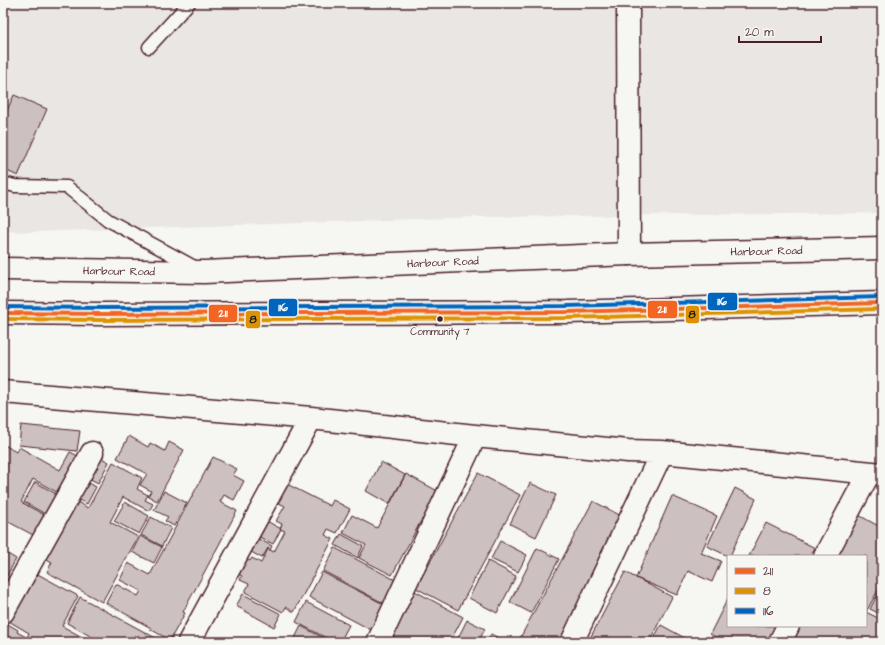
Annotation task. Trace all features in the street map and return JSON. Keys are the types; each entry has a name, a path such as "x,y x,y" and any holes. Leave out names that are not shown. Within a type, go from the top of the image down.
{"main road":[{"path":"628,3 629,254"},
{"name":"Harbour Road","path":"3,270 204,272 629,254 882,248"},
{"path":"3,313 567,312 882,303"},
{"path":"3,392 311,418 628,451 662,452 875,473 826,555"},
{"path":"189,642 311,418"},
{"path":"378,642 475,436"},
{"path":"572,642 662,452"},
{"path":"3,612 92,453"},
{"path":"780,642 788,627"}],"lane":[{"path":"149,47 189,3"},
{"path":"3,183 15,186 67,187 108,220 204,272"}],"shaded area":[{"path":"3,3 882,3 882,213 477,217 29,232 3,231"}],"building":[{"path":"14,95 47,109 18,176 3,169 3,119"},
{"path":"21,425 80,431 77,451 19,445"},
{"path":"129,436 148,447 150,443 165,451 169,442 184,450 157,501 148,496 151,491 140,485 147,474 117,458"},
{"path":"3,444 16,452 19,447 60,470 70,452 84,459 64,496 33,479 21,502 46,516 35,536 3,519"},
{"path":"94,454 109,462 98,483 83,475"},
{"path":"213,457 237,469 233,475 244,481 234,500 224,495 220,502 237,511 183,612 185,613 170,640 106,603 116,584 138,596 141,591 120,580 128,563 150,575"},
{"path":"113,462 142,478 137,489 148,495 145,500 153,504 149,511 123,497 110,522 138,537 102,602 47,572 52,562 41,556 72,499 88,508"},
{"path":"381,462 405,475 389,504 366,491"},
{"path":"478,473 520,495 458,610 416,588"},
{"path":"406,474 445,495 430,524 422,519 392,575 359,558 366,545 343,533 352,515 377,528"},
{"path":"84,480 96,487 87,504 75,498"},
{"path":"281,481 330,506 333,500 350,509 337,533 328,529 325,535 333,539 294,612 286,607 283,612 245,592 249,584 240,580 242,576 231,570 239,555 250,561 252,558 261,563 268,549 274,552 285,531 280,529 282,524 276,521 285,506 271,499"},
{"path":"35,482 58,495 47,515 24,502"},
{"path":"530,483 556,495 536,537 510,524"},
{"path":"735,488 756,499 730,555 727,556 707,546"},
{"path":"164,491 187,503 174,526 165,521 168,517 154,510"},
{"path":"672,496 717,516 701,553 721,561 712,582 688,571 677,595 636,578"},
{"path":"593,501 627,519 562,642 518,642"},
{"path":"125,502 149,516 139,534 114,521"},
{"path":"855,513 882,528 882,583 867,610 867,555 833,555"},
{"path":"258,516 281,529 273,544 250,532"},
{"path":"151,517 171,528 162,546 141,535"},
{"path":"766,523 815,548 811,555 750,555"},
{"path":"341,534 363,546 358,558 335,545"},
{"path":"251,535 272,546 270,550 268,548 262,558 244,548"},
{"path":"140,536 162,547 154,563 132,552"},
{"path":"500,541 527,555 518,572 491,559"},
{"path":"335,548 401,583 389,606 323,571"},
{"path":"537,548 559,559 531,613 510,602"},
{"path":"3,551 16,559 4,581 3,581"},
{"path":"488,561 516,576 497,613 469,598"},
{"path":"34,572 78,596 62,626 84,638 82,642 25,642 29,633 7,620"},
{"path":"322,572 389,607 375,632 309,597"},
{"path":"625,572 672,597 649,642 588,642"},
{"path":"882,586 882,615 870,609"},
{"path":"411,589 463,617 450,642 383,642"},
{"path":"243,594 281,614 274,627 236,606"},
{"path":"80,597 163,642 101,642 67,623"},
{"path":"727,600 727,627 774,627 767,642 726,642 710,634"},
{"path":"306,602 349,625 340,642 334,642 296,622"},
{"path":"867,612 882,620 882,633 877,642 787,642 794,627 867,627"},
{"path":"467,620 485,629 478,642 456,642"},
{"path":"6,623 26,637 23,642 3,642 3,629"},
{"path":"661,625 692,642 652,642"},
{"path":"301,626 331,642 293,642"},
{"path":"491,634 506,642 487,642"}],"transit line":[{"name":"116","path":"3,307 567,306 882,297"},
{"name":"211","path":"3,313 567,312 882,303"},
{"name":"8","path":"3,319 567,318 882,309"}],"place":[{"name":"Community 7","path":"440,319"}]}
